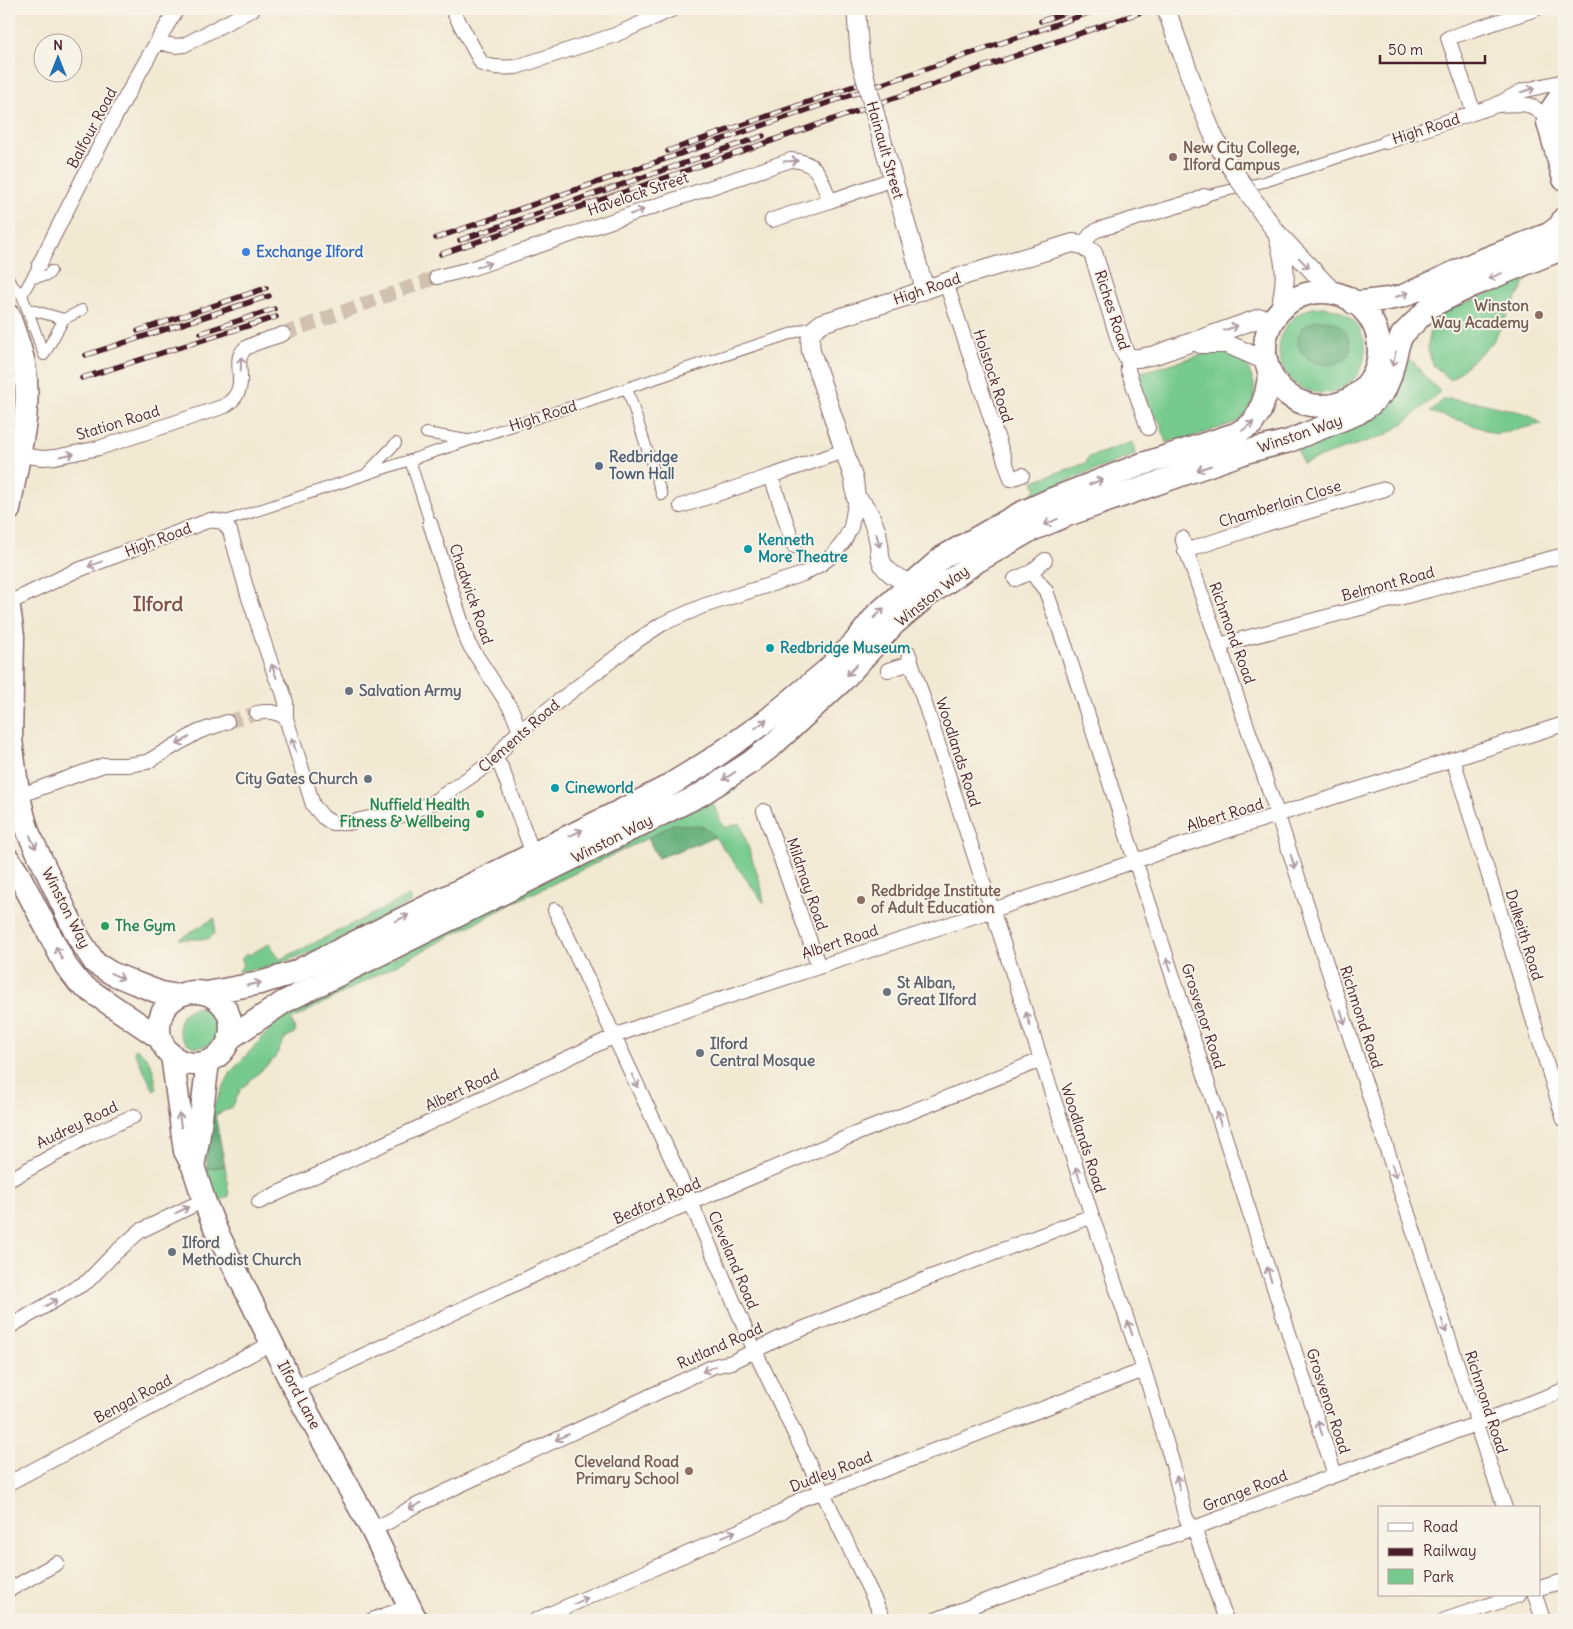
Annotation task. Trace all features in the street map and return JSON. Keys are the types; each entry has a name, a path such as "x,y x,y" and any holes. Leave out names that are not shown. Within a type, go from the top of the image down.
{"main road":[{"path":"1564,91 1550,112 1548,122 1564,179"},
{"path":"1354,303 1403,296 1475,263 1549,234 1560,226 1564,218"},
{"name":"Winston Way","path":"230,1038 284,1002 700,795 724,780 751,762 808,714 842,681 893,625 927,596 976,562 1029,531 1067,515 1249,451 1289,441 1345,418 1371,404 1380,397 1390,377 1402,335 1431,306 1471,286 1564,248"},
{"path":"1333,292 1345,296 1366,314 1374,328 1378,344 1377,359 1373,373 1365,386 1353,396 1340,403 1325,406 1311,405 1298,401 1286,394 1277,384 1268,366 1265,346 1268,332 1277,314 1294,299 1310,293 1333,292"},
{"path":"1378,344 1384,334 1397,322 1431,306"},
{"path":"9,510 27,412 27,387 18,312"},
{"name":"Winston Way","path":"206,994 260,983 293,973 665,788 730,747 766,721 826,671 855,642 877,614 943,557 1042,503 1140,465 1236,434 1252,424 1260,411 1266,394 1268,366"},
{"path":"1249,451 1278,434 1306,421 1325,406"},
{"name":"Winston Way","path":"9,608 13,636 10,741 18,796 29,834 78,937 95,963 111,973 135,983 161,993 178,996"},
{"name":"Winston Way","path":"9,860 66,966 79,983 166,1047"},
{"path":"195,993 206,994 216,998 228,1014 231,1025 230,1038 225,1049 208,1062 187,1063 166,1047 160,1027 161,1019 166,1007 178,996 195,993"},
{"name":"Ilford Lane","path":"166,1047 185,1151 193,1166 216,1230 294,1388 372,1530 413,1613"},
{"name":"Ilford Lane","path":"193,1166 208,1062"}],"street":[{"name":"Balfour Road","path":"45,268 87,170 156,42 177,9"},
{"path":"156,42 175,46 184,45 254,9"},
{"path":"452,9 482,64 496,67 516,67 615,35 673,9"},
{"name":"Hainault Street","path":"856,9 860,58 925,290"},
{"path":"1166,9 1196,92 1216,140 1239,179 1276,232 1333,292"},
{"path":"1474,113 1448,38 1536,9"},
{"name":"High Road","path":"1204,196 1264,182 1494,106 1522,91 1564,81"},
{"name":"High Road","path":"1494,106 1527,104 1542,112 1548,122"},
{"name":"Havelock Street","path":"437,277 470,269 791,160 802,161 812,165 818,173 830,201"},
{"path":"772,220 893,180"},
{"path":"1082,245 1097,230 1197,200 1204,196"},
{"path":"1276,232 1285,262 1286,286 1277,314"},
{"name":"High Road","path":"9,603 82,568 210,520 223,522 946,283 1058,247 1073,243 1082,245"},
{"name":"Riches Road","path":"1082,245 1093,253 1122,349 1128,358 1128,370 1148,428"},
{"path":"45,268 32,278 22,295 18,312 44,355 64,319 82,310"},
{"path":"9,279 10,283 22,295"},
{"name":"Holstock Road","path":"946,283 1015,481"},
{"path":"18,312 64,319"},
{"name":"Riches Road","path":"1128,358 1139,358 1190,344 1260,318 1277,314"},
{"name":"Clements Road","path":"223,522 230,531 249,598 276,678 282,688 286,702 286,718 314,805 323,817 332,823 348,823 369,818 407,814 432,804 495,760 510,740 638,640 662,624 703,606 803,574 822,564 844,541 851,528 856,498 854,480 811,351 809,340 811,333 822,323"},
{"name":"Station Road","path":"19,455 43,458 99,448 225,406 233,401 241,386 239,363 241,354 247,348 283,334"},
{"name":"Riches Road","path":"1190,344 1227,344 1268,366"},
{"path":"628,388 662,495"},
{"path":"426,433 468,440"},
{"path":"364,475 396,443"},
{"path":"681,506 844,451"},
{"name":"Chadwick Road","path":"410,460 468,643 510,709 520,732"},
{"path":"771,476 794,546"},
{"name":"Chamberlain Close","path":"1183,545 1266,524 1385,488"},
{"path":"856,498 868,510 879,543 881,561 894,576 911,583"},
{"name":"Richmond Road","path":"1183,545 1278,816 1504,1506"},
{"name":"Belmont Road","path":"1219,645 1564,555"},
{"path":"1015,580 1031,572 1045,560"},
{"name":"Grosvenor Road","path":"1031,572 1046,591 1335,1475"},
{"name":"Woodlands Road","path":"888,670 910,658 1144,1370 1173,1465 1187,1520 1194,1528 1226,1620"},
{"path":"257,712 271,711 279,713 286,718"},
{"path":"18,796 92,768 104,765 127,766 147,762 198,732 227,722"},
{"name":"Albert Road","path":"259,1202 615,1036 656,1020 1135,862 1564,724"},
{"name":"Dalkeith Road","path":"1452,759 1564,1120"},
{"path":"495,760 501,767 533,854"},
{"name":"Mildmay Road","path":"764,811 819,967"},
{"name":"Cleveland Road","path":"555,910 691,1202 754,1349 884,1620"},
{"name":"Bedford Road","path":"294,1388 691,1202 1041,1060"},
{"name":"Audrey Road","path":"9,1180 88,1136 134,1116"},
{"path":"9,1327 88,1281 140,1231 204,1200"},
{"name":"Rutland Road","path":"372,1530 426,1500 714,1366 732,1362 754,1349 780,1338 931,1277 1092,1216"},
{"name":"Bengal Road","path":"9,1483 272,1343"},
{"name":"Dudley Road","path":"536,1620 780,1513 796,1501 810,1495 823,1493 1144,1370"},
{"name":"Grange Road","path":"935,1620 1194,1528 1564,1390"},
{"path":"9,1590 57,1563"},
{"path":"1540,1588 1564,1581"},
{"path":"1445,1620 1516,1596"},
{"path":"1534,1596 1543,1620"},
{"path":"372,1620 413,1613"}],"green space":[{"path":"1528,278 1492,343 1451,380 1433,365 1428,350 1429,334 1443,312"},
{"path":"1322,307 1338,310 1346,314 1358,326 1362,334 1365,350 1362,366 1358,374 1346,386 1338,390 1322,393 1306,390 1298,386 1286,374 1282,366 1279,350 1282,334 1286,326 1298,314 1306,310"},
{"path":"1317,320 1330,321 1344,329 1350,346 1348,356 1341,362 1331,364 1320,363 1309,359 1301,352 1298,342 1302,327"},
{"path":"1222,349 1240,357 1248,367 1254,384 1254,401 1240,421 1180,441 1177,439 1166,443 1160,422 1152,414 1138,377 1139,373"},
{"path":"1406,359 1414,362 1424,376 1439,390 1439,393 1405,422 1386,435 1302,463 1296,445 1333,430"},
{"path":"1443,400 1482,403 1528,414 1542,424 1496,434 1462,421 1430,412"},
{"path":"1133,442 1135,455 1081,475 1026,499 1036,489 1033,481 1086,463 1089,457"},
{"path":"733,784 736,789 713,803 724,828 740,823 761,885 764,903 715,837 658,858 648,838 519,900 291,1020 296,1032 285,1038 274,1059 241,1089 232,1107 212,1117 214,1106 231,1072 284,1014"},
{"path":"673,824 705,827 715,837 658,858 648,838"},
{"path":"409,896 412,902 313,952 267,967 238,972 243,965 242,958 247,953 249,955 270,943 275,954 281,959"},
{"path":"215,918 214,934 208,939 179,939"},
{"path":"203,1007 210,1010 216,1016 219,1027 218,1035 210,1044 203,1047 195,1047 188,1044 180,1035 179,1023 182,1016 191,1008"},
{"path":"136,1048 146,1057 153,1070 157,1089 154,1091 134,1051"},
{"path":"215,1115 225,1166 207,1169 206,1157 212,1117"},
{"path":"225,1166 229,1196 215,1204 207,1169"}],"tunnel":[{"path":"283,334 437,277"},
{"path":"227,722 257,713"}],"railway":[{"path":"1041,21 1076,9"},
{"path":"436,238 1100,9"},
{"path":"441,254 1150,9"},
{"path":"668,151 871,80"},
{"path":"460,240 763,136"},
{"path":"138,331 266,288"},
{"path":"86,355 269,296"},
{"path":"201,333 274,309"},
{"path":"82,378 276,317"}],"place":[{"name":"New City College, Ilford Campus","path":"1173,157"},
{"name":"Exchange Ilford","path":"246,252"},
{"name":"Winston Way Academy","path":"1539,315"},
{"name":"Redbridge Town Hall","path":"599,466"},
{"name":"Kenneth More Theatre","path":"748,549"},
{"name":"Redbridge Museum","path":"770,648"},
{"name":"Salvation Army","path":"349,691"},
{"name":"City Gates Church","path":"368,779"},
{"name":"Cineworld","path":"555,788"},
{"name":"Nuffield Health Fitness & Wellbeing","path":"480,814"},
{"name":"Redbridge Institute of Adult Education","path":"861,900"},
{"name":"The Gym","path":"105,926"},
{"name":"St Alban, Great Ilford","path":"887,992"},
{"name":"Ilford Central Mosque","path":"700,1053"},
{"name":"Ilford Methodist Church","path":"172,1252"},
{"name":"Cleveland Road Primary School","path":"689,1471"}],"district":[{"name":"Ilford","path":"158,604"}]}
